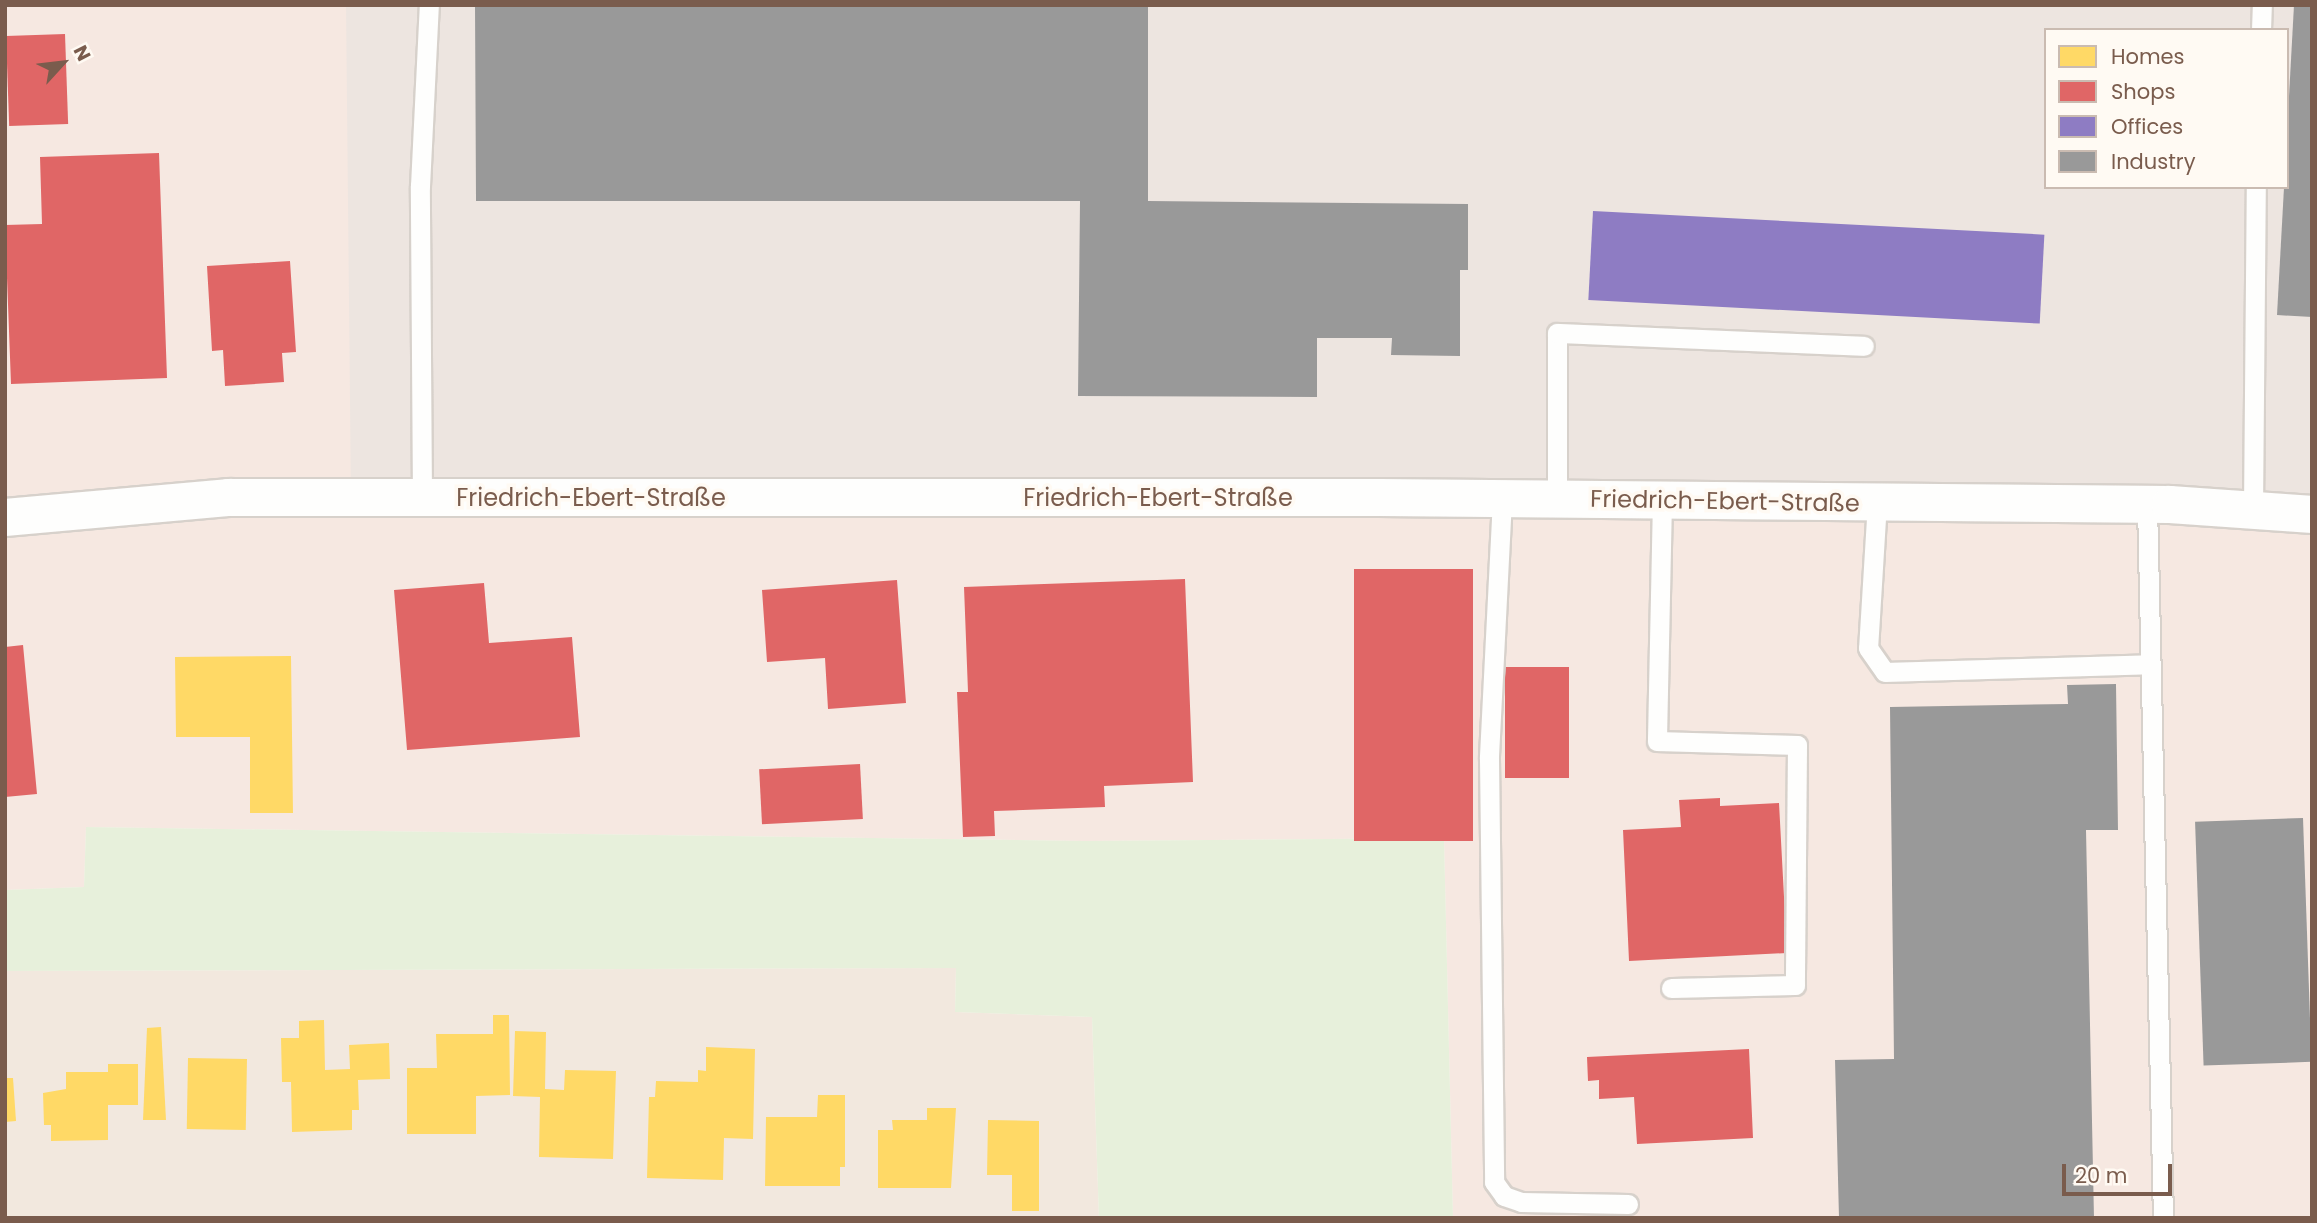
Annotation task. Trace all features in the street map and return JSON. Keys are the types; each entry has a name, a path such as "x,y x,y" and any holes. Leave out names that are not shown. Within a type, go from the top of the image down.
{"street":[{"name":"Friedrich-Ebert-Straße","path":"5,517 228,497 1557,499 2147,504 2312,514"}],"lane":[{"path":"422,498 420,186 429,5"},
{"path":"2261,28 2262,5"},
{"path":"2253,509 2251,331 2256,189"},
{"path":"1557,499 1558,333 1864,346"},
{"path":"1502,499 1489,759 1494,1182 1504,1196 1521,1202 1628,1204"},
{"path":"1662,500 1657,741 1797,745 1795,985 1671,988"},
{"path":"1878,502 1868,648 1885,672 2149,664"},
{"path":"2147,504 2163,1218"}],"shaded area":[{"path":"5,5 2312,5 2312,1218 1453,1218 1444,838 1085,841 86,827 84,887 5,890"},
{"path":"346,5 2312,5 2312,510 351,499"},
{"path":"956,968 955,1012 1092,1017 1099,1218 5,1218 5,971"}],"green space":[{"path":"86,827 1085,841 1444,838 1453,1218 1099,1218 1092,1017 955,1012 956,968 5,971 5,890 84,887"}],"building: Homes":[{"path":"291,656 293,813 250,813 250,737 176,737 175,657"},
{"path":"493,1015 509,1015 510,1095 476,1096 476,1134 407,1134 407,1068 437,1068 436,1034 493,1034"},
{"path":"324,1020 325,1070 350,1069 349,1045 389,1043 390,1079 358,1080 359,1110 352,1110 352,1130 292,1132 291,1082 282,1082 281,1038 299,1038 299,1021"},
{"path":"161,1027 166,1120 143,1120 147,1028"},
{"path":"515,1031 546,1032 545,1089 564,1090 565,1070 616,1071 613,1159 539,1157 540,1097 513,1096"},
{"path":"706,1047 755,1049 753,1139 724,1138 723,1180 647,1178 649,1097 655,1097 656,1081 698,1082 698,1070 706,1071"},
{"path":"188,1058 247,1059 246,1130 187,1129"},
{"path":"108,1064 138,1064 138,1105 108,1105 108,1140 51,1141 51,1125 44,1125 43,1093 66,1089 66,1072 108,1072"},
{"path":"5,1078 13,1078 16,1121 5,1122"},
{"path":"818,1095 845,1095 845,1167 840,1167 840,1186 765,1186 766,1117 817,1117"},
{"path":"927,1108 956,1108 951,1188 878,1188 878,1130 893,1130 892,1120 927,1120"},
{"path":"988,1120 1039,1121 1039,1211 1012,1211 1012,1175 987,1175"}],"building: Shops":[{"path":"65,34 68,124 9,126 6,36"},
{"path":"159,153 167,378 11,384 5,225 42,224 40,157"},
{"path":"290,261 296,352 282,353 284,382 225,386 223,350 212,351 207,266"},
{"path":"1354,569 1473,569 1473,841 1354,841"},
{"path":"1185,579 1193,782 1104,786 1105,807 994,811 995,836 963,837 957,692 968,692 964,587"},
{"path":"897,580 906,703 828,709 825,658 767,662 762,590"},
{"path":"484,583 489,643 572,637 580,737 407,750 394,590"},
{"path":"23,645 37,794 5,797 5,647"},
{"path":"1505,667 1569,667 1569,778 1505,778"},
{"path":"860,764 863,819 762,824 759,769"},
{"path":"1720,798 1720,806 1779,803 1787,953 1629,961 1623,830 1681,827 1679,800"},
{"path":"1749,1049 1753,1138 1637,1144 1634,1097 1599,1099 1599,1080 1588,1081 1587,1057"}],"building: Offices":[{"path":"1593,211 2044,235 2040,324 1588,300"}],"building: Industry":[{"path":"475,5 1148,5 1148,201 1468,204 1468,270 1460,270 1460,356 1391,355 1392,338 1317,338 1317,397 1078,396 1080,201 476,201"},
{"path":"2294,5 2312,5 2312,317 2277,315 2284,189 2289,189 2289,96"},
{"path":"2116,684 2118,830 2086,830 2094,1218 1839,1218 1835,1060 1894,1059 1890,707 2068,704 2067,685"},
{"path":"2303,818 2312,1062 2204,1066 2195,822"}]}
